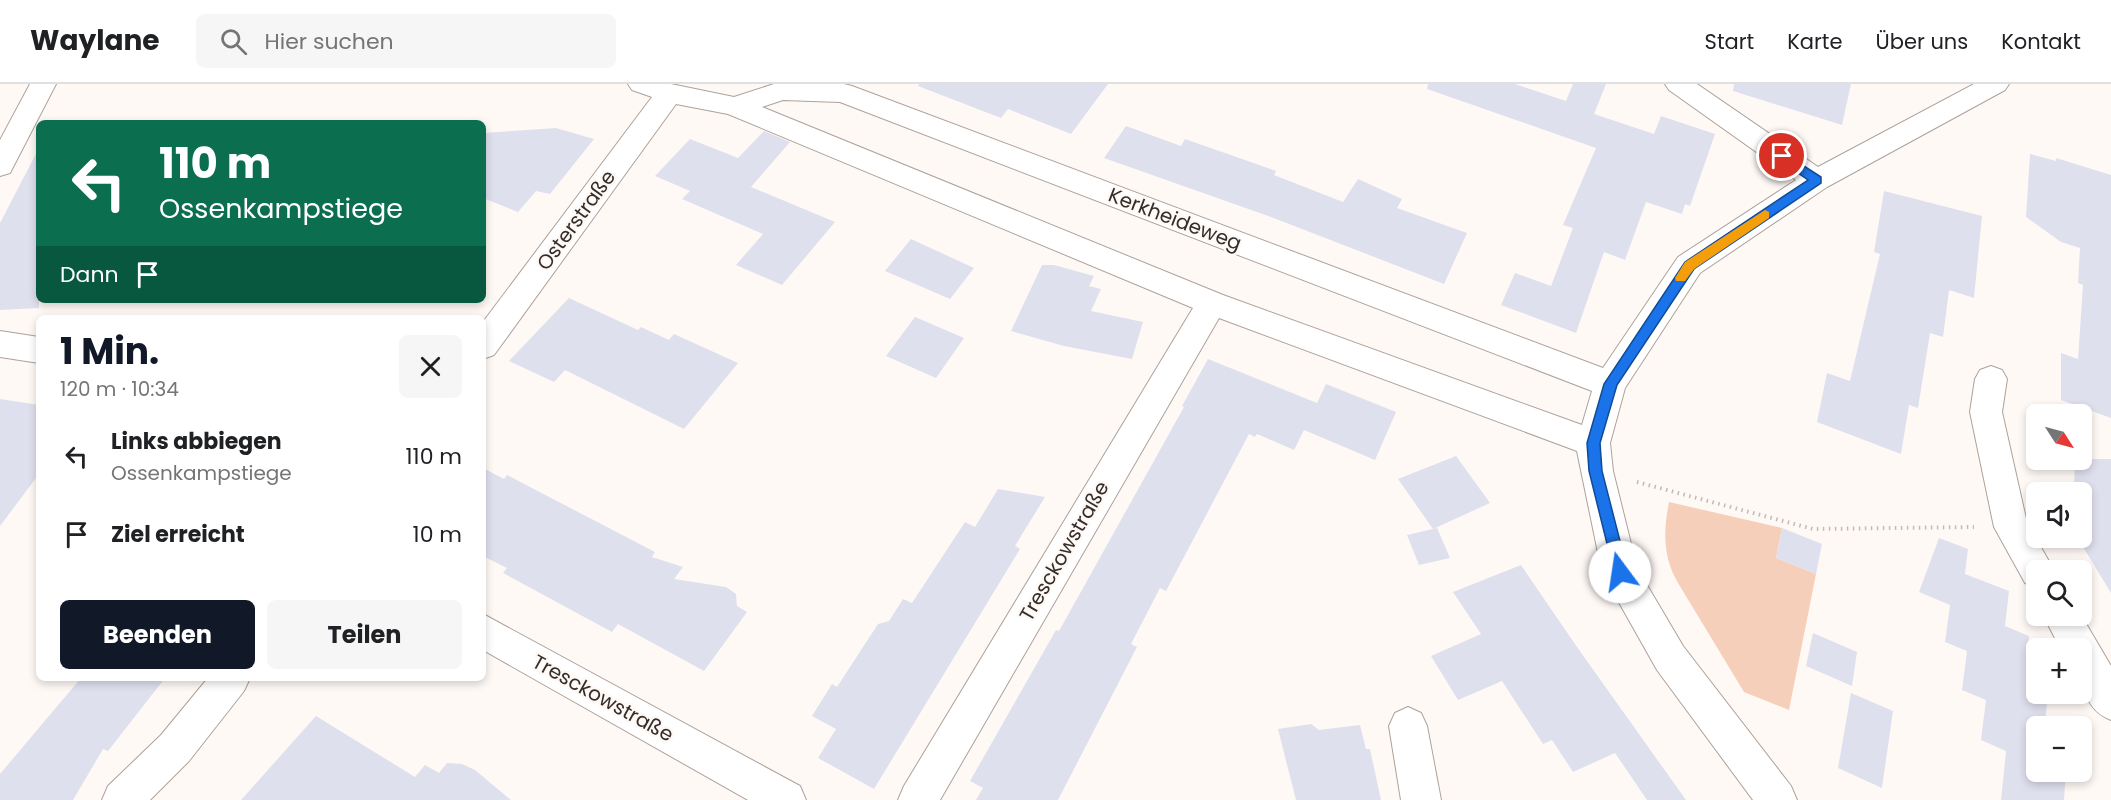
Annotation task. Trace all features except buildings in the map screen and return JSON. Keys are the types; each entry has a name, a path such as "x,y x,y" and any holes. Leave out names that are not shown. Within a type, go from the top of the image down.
{"street":[{"path":"0,166 43,84"},
{"name":"Kerkheideweg","path":"641,84 682,91 734,106 1594,457"},
{"path":"1678,84 1817,180"},
{"path":"1778,800 1670,658 1620,572 1594,457 1610,384 1689,266 1817,180 1996,84"},
{"name":"Osterstraße","path":"486,342 682,91"},
{"name":"Kerkheideweg","path":"734,106 782,92 843,93 1610,384"},
{"name":"Tresckowstraße","path":"918,800 1212,303"},
{"path":"0,344 36,350"},
{"path":"1991,379 1986,412 2011,527 2030,560"},
{"name":"Tresckowstraße","path":"486,633 786,800"},
{"path":"2092,669 2111,702"},
{"path":"122,800 175,748 229,681"},
{"path":"1408,726 1421,800"}],"path":[{"path":"1594,457 1813,530 2011,527"}],"shaded area":[{"path":"1669,502 1782,528 1776,558 1816,574 1789,710 1744,692 1678,583 1667,554 1666,524"}],"slow traffic":[{"path":"1681,278 1689,266 1765,215"}],"route":[{"path":"1620,572 1596,471 1593,443 1610,384 1689,266 1817,180 1782,156"}]}
